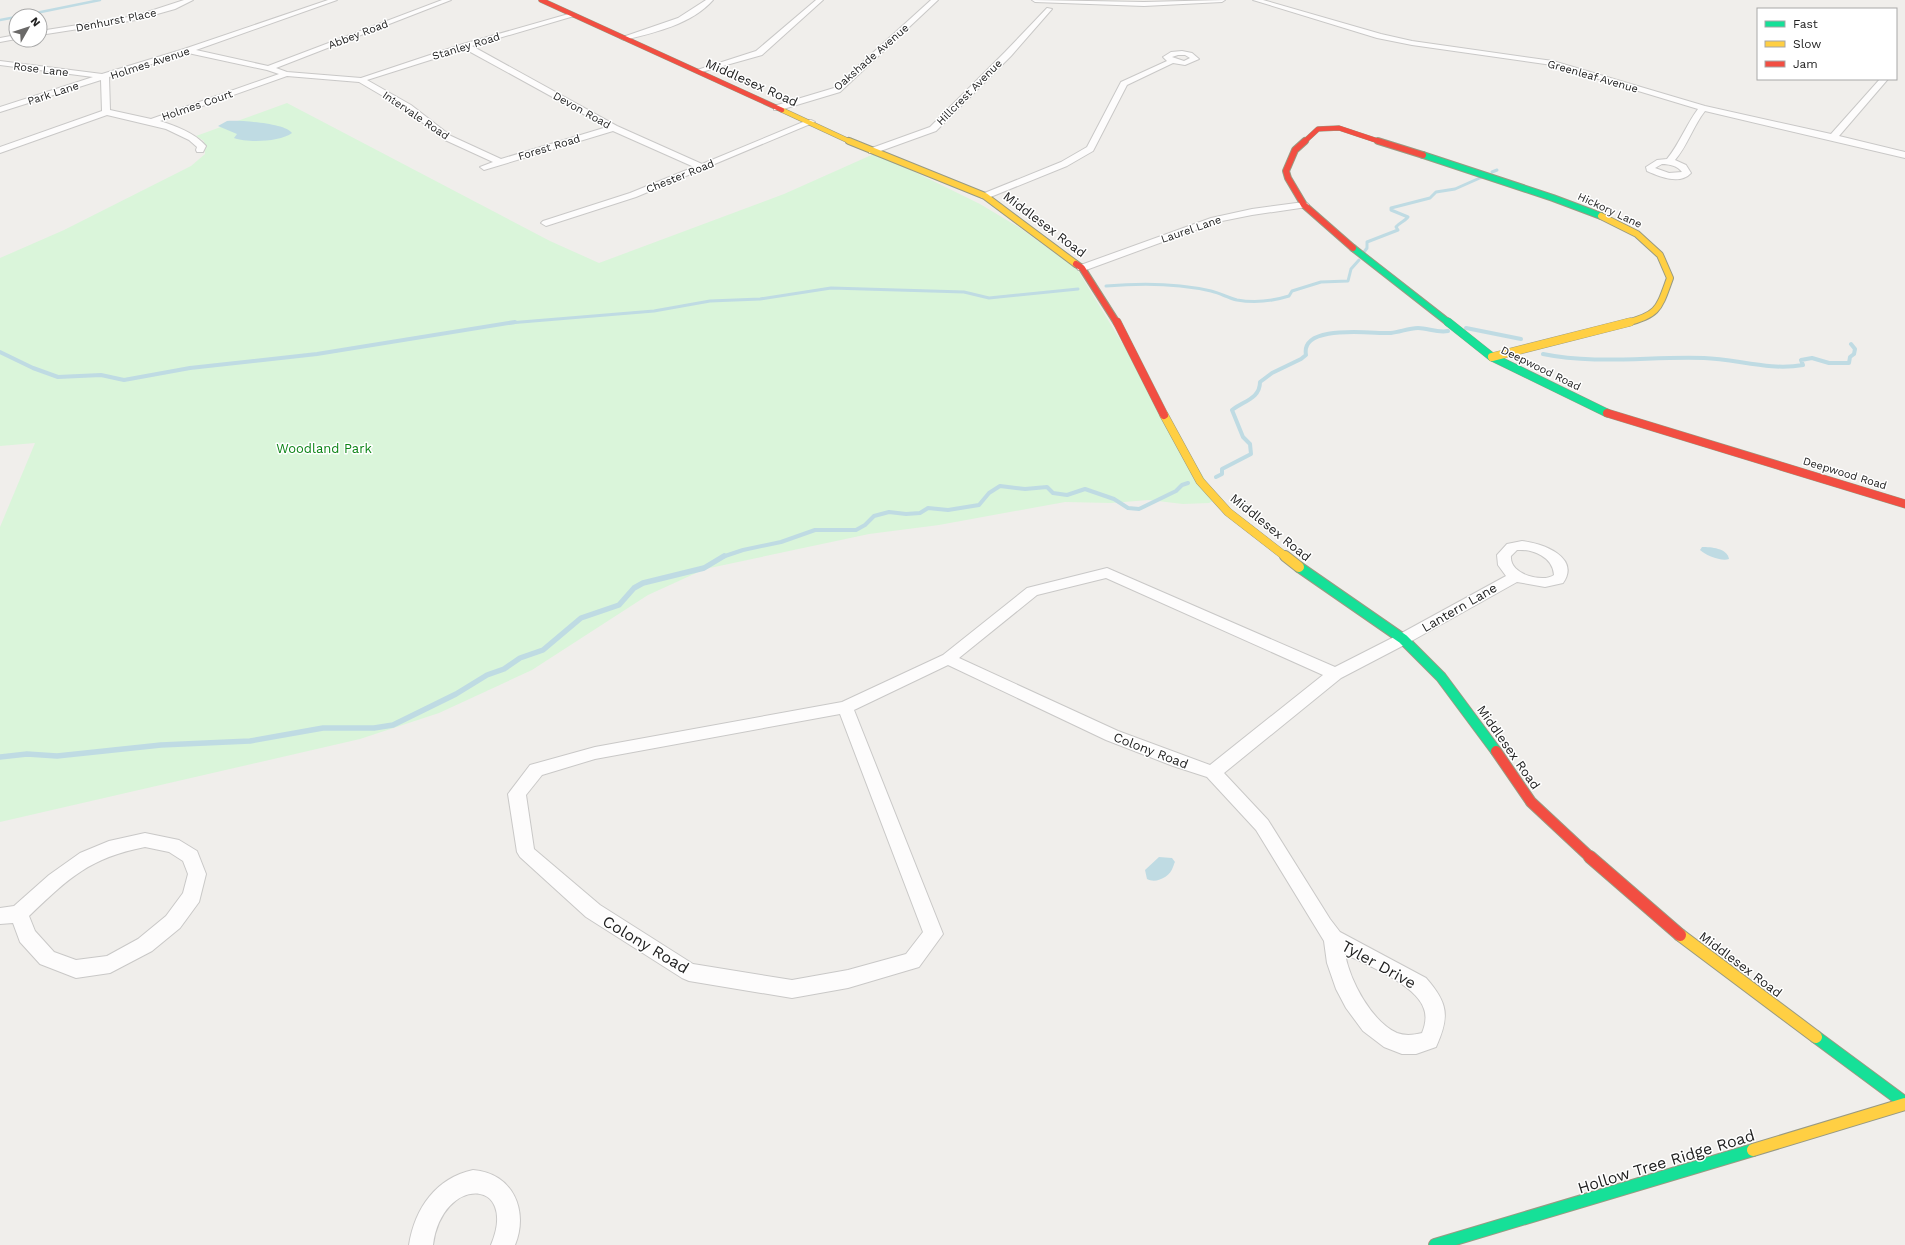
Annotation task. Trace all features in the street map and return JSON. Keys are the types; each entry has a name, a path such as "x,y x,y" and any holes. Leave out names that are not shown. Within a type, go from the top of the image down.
{"street":[{"name":"Denhurst Place","path":"48,32 126,19 158,12 190,0"},
{"name":"Holmes Avenue","path":"106,112 105,76 188,51 334,0"},
{"name":"Abbey Road","path":"269,68 448,0"},
{"name":"Middlesex Road","path":"541,0 872,151 985,196 1082,268 1116,321 1140,365 1177,441 1200,482 1228,512 1279,553 1403,639 1441,677 1480,728 1531,802 1612,878 1684,938 1905,1103"},
{"path":"624,38 652,32 670,24 710,0"},
{"path":"698,71 759,53 820,0"},
{"name":"Oakshade Avenue","path":"777,108 836,90 935,0"},
{"path":"1035,0 1055,2 1222,0"},
{"name":"Greenleaf Avenue","path":"1256,0 1380,36 1553,63 1703,108 1833,137 1905,155"},
{"name":"Hillcrest Avenue","path":"872,151 933,129 1008,54 1055,2"},
{"name":"Stanley Road","path":"361,80 466,46 572,15"},
{"name":"Devon Road","path":"466,46 614,128 702,167"},
{"name":"Intervale Road","path":"188,51 269,68 286,74 361,80 408,107 448,138 501,162"},
{"path":"985,196 1064,164 1090,149 1124,84 1172,61"},
{"name":"Rose Lane","path":"0,63 105,76"},
{"name":"Holmes Court","path":"106,112 150,122 286,74"},
{"name":"Park Lane","path":"0,110 105,76"},
{"path":"1833,137 1883,80"},
{"path":"1670,161 1679,150 1693,121 1703,108"},
{"path":"0,150 106,112"},
{"path":"150,122 176,130 195,139 202,146 200,150"},
{"name":"Chester Road","path":"546,223 633,195 811,122"},
{"name":"Forest Road","path":"484,167 614,128"},
{"name":"Deepwood Road","path":"1325,128 1318,129 1312,133 1295,150 1286,171 1288,178 1304,205 1369,262 1492,357 1606,413 1905,504"},
{"name":"Hickory Lane","path":"1325,128 1339,128 1355,132 1582,208 1638,234 1660,255 1670,278 1659,307 1642,318 1492,357"},
{"name":"Laurel Lane","path":"1082,268 1214,220 1252,212 1304,205"},
{"name":"Colony Road","path":"845,707 933,934 912,961 848,980 792,989 689,972 593,911 526,852 517,794 536,770 595,753 845,707 948,659 1032,591 1106,573 1335,674"},
{"name":"Lantern Lane","path":"1403,639 1516,576"},
{"path":"1213,772 1335,674 1403,639"},
{"name":"Colony Road","path":"948,659 1080,722 1169,759 1213,772"},
{"name":"Tyler Drive","path":"1213,772 1262,825 1323,926 1333,938 1419,984 1429,996 1435,1010 1435,1025 1429,1040 1418,1044 1402,1044 1386,1038 1373,1027 1347,989 1338,967 1333,938"},
{"path":"0,916 19,914 60,876 96,854 118,845 145,840 173,845 191,856 197,874 192,896 173,922 145,945 110,964 76,969 47,958 27,936 19,914"},
{"name":"Hollow Tree Ridge Road","path":"1434,1245 1905,1103"},
{"path":"421,1245 421,1236 425,1224 441,1200 451,1190 462,1184 474,1181 486,1184 496,1189 504,1197 510,1222 503,1245"}],"green space":[{"name":"Woodland Park","path":"287,103 550,241 599,263 784,194 876,153 980,204 1020,228 1077,269 1217,499 1209,503 1183,504 1149,500 1111,503 1065,502 939,525 869,534 705,569 648,595 532,670 439,713 360,739 0,822 0,527 35,443 0,446 0,258 64,230 191,166 205,154 204,141 196,136"}],"water":[{"path":"227,121 241,121 272,125 281,127 292,133 272,140 240,140 234,138 237,134 218,126"},
{"path":"1702,547 1722,550 1728,555 1729,559 1722,560 1710,556 1700,550"},
{"path":"1159,857 1172,858 1175,862 1171,871 1162,879 1154,881 1147,879 1145,870"}],"waterway":[{"path":"48,11 100,0"},
{"path":"0,20 8,18"},
{"path":"1492,172 1497,170"},
{"path":"1364,252 1367,248 1367,242 1398,230 1396,227 1408,217 1391,210 1391,208 1430,198 1436,192 1455,189 1482,177"},
{"path":"1106,286 1132,284 1185,286 1211,291 1237,300 1263,301 1289,296 1292,291 1321,282 1348,281 1351,269 1359,260"},
{"path":"509,323 654,311 710,301 760,299 831,288 964,292 989,298 1078,289"},
{"path":"0,352 33,368 58,377 101,375 124,380 190,368 317,354 515,322"},
{"path":"1216,477 1222,474 1222,469 1251,454 1250,444 1243,437 1232,410 1254,396 1259,388 1260,382 1272,373 1306,355 1307,345 1314,338 1340,332 1391,333 1415,328 1448,331"},
{"path":"1466,328 1521,339"},
{"path":"1543,354 1603,360 1704,358 1778,367 1803,365 1801,360 1812,358 1829,363 1849,363 1850,357 1854,354 1855,349 1851,344"},
{"path":"723,557 743,550 781,542 815,530 856,530 865,525 874,516 889,512 906,514 920,513 928,508 948,510 979,505 989,493 1000,486 1025,489 1047,487 1053,493 1067,495 1085,489 1114,499 1128,508 1139,509 1176,491 1182,485 1188,483"},
{"path":"0,757 27,754 57,756 161,745 250,741 323,728 374,728 393,725 456,694 487,675 504,669 520,658 543,650 581,618 619,605 634,588 643,583 704,568 723,557"}],"traffic: fast":[{"path":"1423,155 1553,198 1601,216"},
{"path":"1353,248 1492,357 1607,413"},
{"path":"1299,567 1403,639 1441,677 1496,751"},
{"path":"1816,1037 1905,1103"},
{"path":"1435,1245 1753,1150"}],"traffic: slow":[{"path":"782,110 872,151 985,196 1076,264"},
{"path":"1492,357 1642,319 1659,307 1670,278 1660,255 1637,234 1601,216"},
{"path":"1164,415 1200,481 1228,512 1299,567"},
{"path":"1680,935 1816,1037"},
{"path":"1753,1150 1905,1104"}],"traffic: jam":[{"path":"541,0 782,110"},
{"path":"1353,248 1304,205 1288,178 1286,171 1295,150 1318,129 1339,128 1423,155"},
{"path":"1076,264 1082,268 1116,321 1164,415"},
{"path":"1607,413 1905,504"},
{"path":"1496,751 1531,802 1612,878 1680,935"}]}
